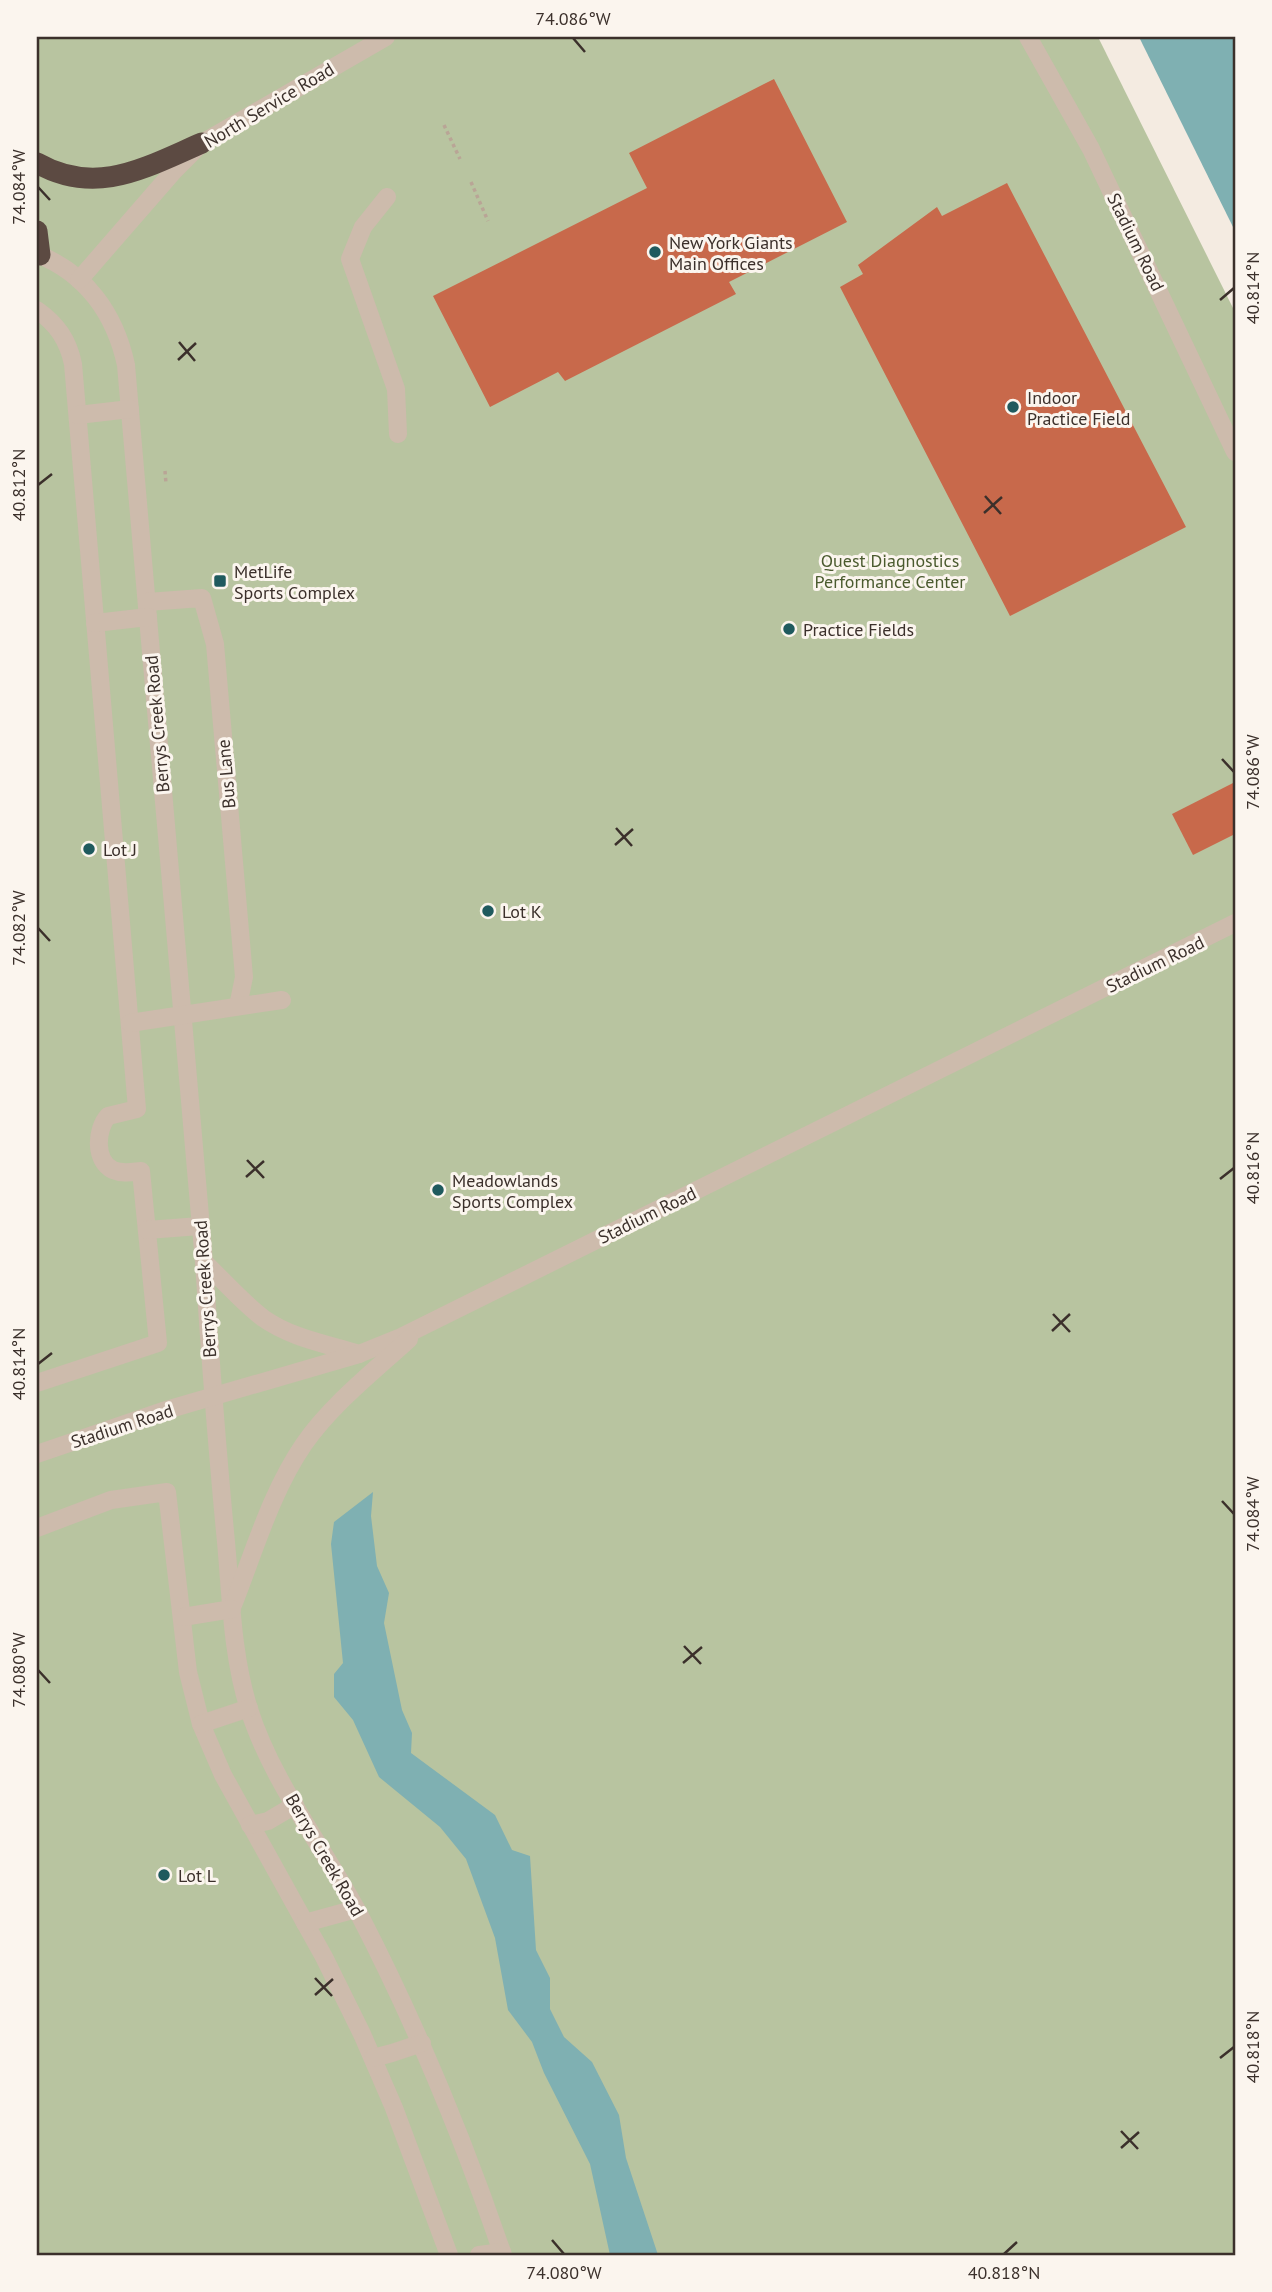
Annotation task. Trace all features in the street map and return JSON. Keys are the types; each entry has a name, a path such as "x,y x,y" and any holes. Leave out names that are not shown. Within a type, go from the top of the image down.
{"highway":[{"path":"37,163 70,176 112,178 141,170 202,143"},
{"path":"37,230 38,254"}],"street":[{"name":"North Service Road","path":"79,279 172,173 202,143 386,37"},
{"name":"Stadium Road","path":"1028,37 1091,149 1235,452"},
{"path":"387,197 363,227 350,259 396,389 398,434"},
{"name":"Berrys Creek Road","path":"38,254 79,279 107,312 117,331 126,365 204,1262 212,1397 232,1608 242,1678 249,1708 266,1750 356,1909 422,2043 503,2253"},
{"path":"37,310 61,332 73,364 137,1109 108,1116 100,1128 100,1147 102,1160 110,1168 124,1172 141,1171 158,1343 37,1383"},
{"path":"78,415 130,408"},
{"name":"Bus Lane","path":"148,609 202,598 215,644 244,977 238,1006"},
{"path":"96,623 148,609"},
{"name":"Stadium Road","path":"37,1454 151,1415 359,1354 423,1327 1235,923"},
{"path":"130,1023 282,1000"},
{"path":"147,1230 200,1226"},
{"path":"204,1262 252,1309 274,1324 301,1336 359,1354"},
{"path":"183,1617 232,1608 268,1514 303,1445 345,1397 423,1327"},
{"path":"37,1528 111,1500 167,1492 188,1672 201,1724 223,1775 337,1982 373,2057 449,2255"},
{"path":"201,1724 249,1708"},
{"path":"250,1825 268,1821 295,1805"},
{"path":"305,1923 356,1909"},
{"path":"373,2057 422,2043"},
{"path":"479,2255 503,2253"}],"path":[{"path":"444,125 460,159"},
{"path":"471,182 488,221"},
{"path":"165,471 166,484"}],"green space":[{"name":"Meadowlands Sports Complex","path":"37,37 1098,37 1235,312 1235,2255 37,2255"}],"water":[{"path":"1139,37 1235,37 1235,231"},
{"path":"373,1492 371,1516 377,1566 389,1593 384,1623 402,1710 412,1733 411,1753 495,1815 512,1850 530,1856 536,1950 550,1978 550,2009 564,2037 592,2062 619,2115 626,2158 658,2255 610,2255 590,2164 544,2073 532,2042 508,2010 495,1938 466,1859 440,1827 379,1777 353,1720 334,1697 334,1674 343,1663 331,1544 334,1522"}],"building":[{"name":"New York Giants Main Offices","path":"774,79 847,222 729,282 736,294 565,381 558,372 490,407 433,296 647,188 629,153"},
{"name":"Indoor Practice Field","path":"1007,183 1186,527 1010,616 840,287 863,274 858,265 937,207 942,216"},
{"path":"1235,782 1235,834 1193,855 1172,814"}],"place":[{"name":"New York Giants Main Offices","path":"655,252"},
{"name":"Indoor Practice Field","path":"1013,407"},
{"name":"MetLife Sports Complex","path":"220,581"},
{"name":"Practice Fields","path":"789,629"},
{"name":"Lot J","path":"89,849"},
{"name":"Lot K","path":"488,911"},
{"name":"Meadowlands Sports Complex","path":"438,1190"},
{"name":"Lot L","path":"164,1875"}],"park label":[{"name":"Quest Diagnostics Performance Center","path":"890,570"}]}
